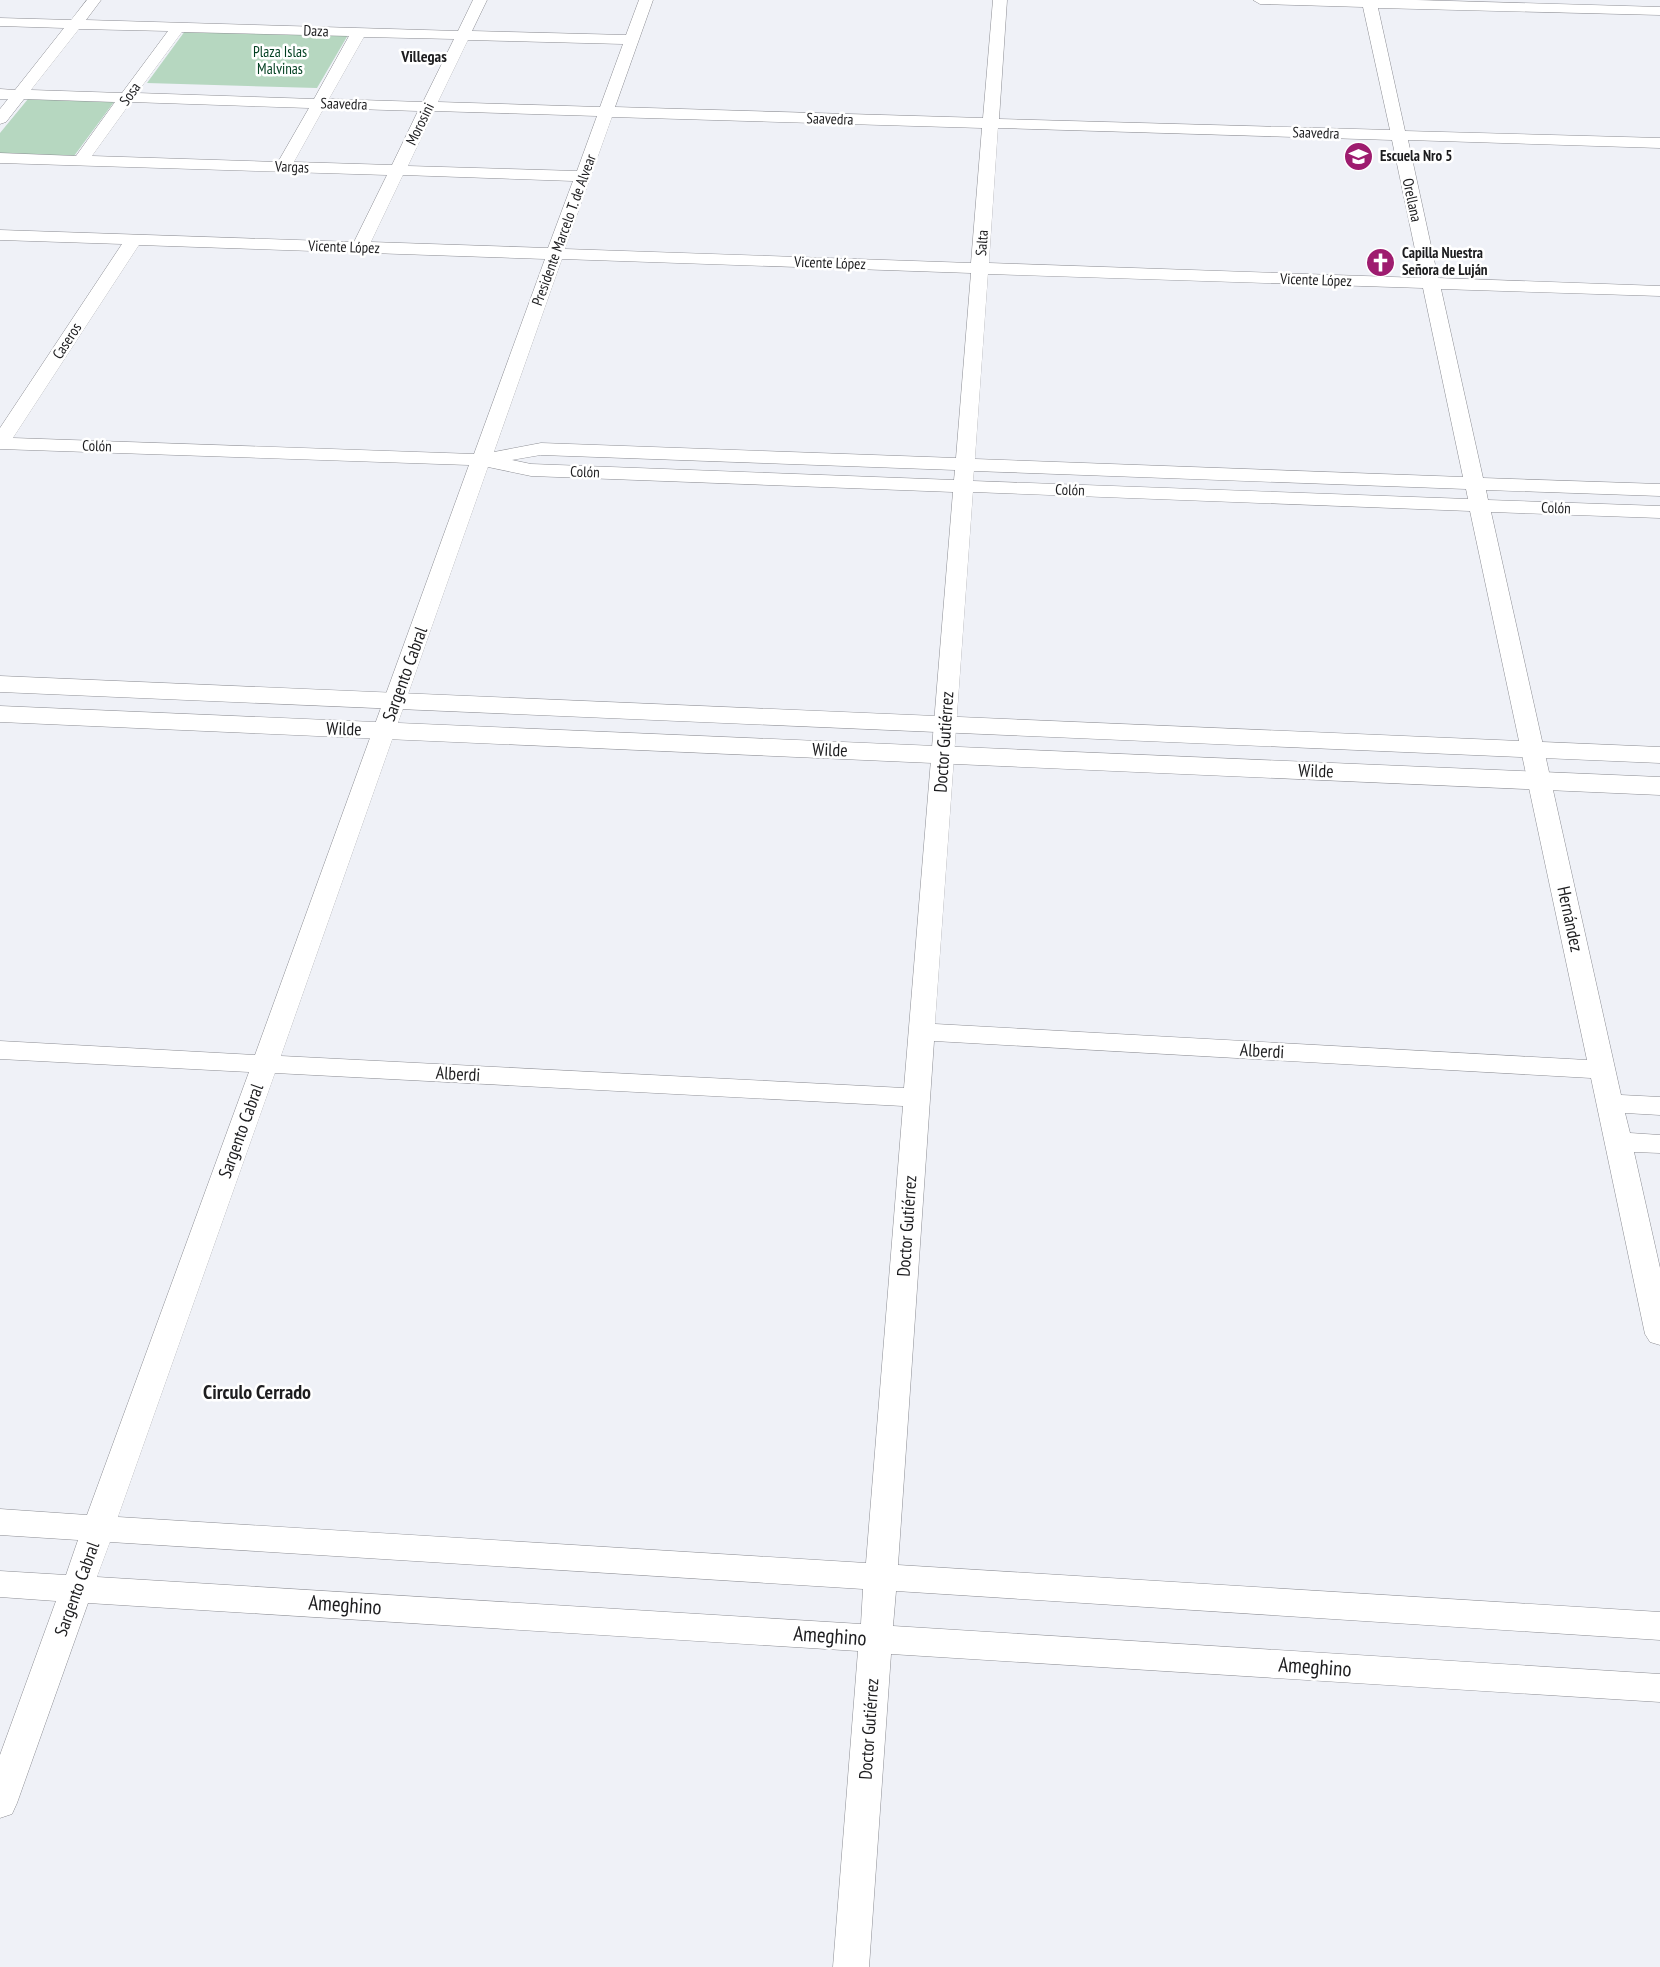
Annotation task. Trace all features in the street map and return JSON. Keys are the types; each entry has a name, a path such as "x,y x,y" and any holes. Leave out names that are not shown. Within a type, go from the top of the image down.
{"street":[{"path":"0,119 94,0"},
{"name":"Morosini","path":"360,247 480,0"},
{"name":"Presidente Marcelo T. de Alvear","path":"482,460 646,0"},
{"name":"Salta","path":"964,475 1000,0"},
{"path":"1260,0 1660,11"},
{"name":"Orellana","path":"1369,2 1477,494"},
{"name":"Daza","path":"0,22 632,40"},
{"name":"Sosa","path":"81,160 178,27"},
{"path":"284,166 359,32"},
{"name":"Saavedra","path":"0,82 24,89"},
{"name":"Saavedra","path":"0,94 24,89 322,97 1397,129 1660,143"},
{"name":"Saavedra","path":"1397,129 1660,130"},
{"name":"Vargas","path":"0,158 583,176"},
{"name":"Vicente López","path":"0,235 360,247 553,262"},
{"name":"Caseros","path":"0,443 134,240"},
{"name":"Vicente López","path":"0,252 553,262 1432,291 1660,306"},
{"name":"Vicente López","path":"1432,291 1660,291"},
{"name":"Colón","path":"0,443 482,460 531,470 964,475 1477,494 1660,490"},
{"name":"Sargento Cabral","path":"0,1803 482,460"},
{"name":"Doctor Gutiérrez","path":"851,1967 964,475"},
{"name":"Colón","path":"1477,494 1660,512"},
{"name":"Hernández","path":"1477,494 1660,1334"},
{"name":"Wilde","path":"0,684 1660,755"},
{"name":"Wilde","path":"0,714 1660,786"},
{"name":"Alberdi","path":"922,1032 1602,1070"},
{"name":"Alberdi","path":"0,1050 917,1098"},
{"path":"1610,1103 1660,1106"},
{"path":"1618,1142 1660,1144"},
{"path":"0,1522 1660,1626"},
{"name":"Ameghino","path":"0,1584 1660,1688"}],"green space":[{"name":"Plaza Islas Malvinas","path":"185,31 348,35 317,88 147,83"},
{"path":"28,99 114,102 74,156 0,154 0,133"}],"place":[{"name":"Escuela Nro 5","path":"1359,156"},
{"name":"Capilla Nuestra Señora de Luján","path":"1381,262"}],"district":[{"name":"Villegas","path":"424,56"},
{"name":"Circulo Cerrado","path":"257,1392"}]}
